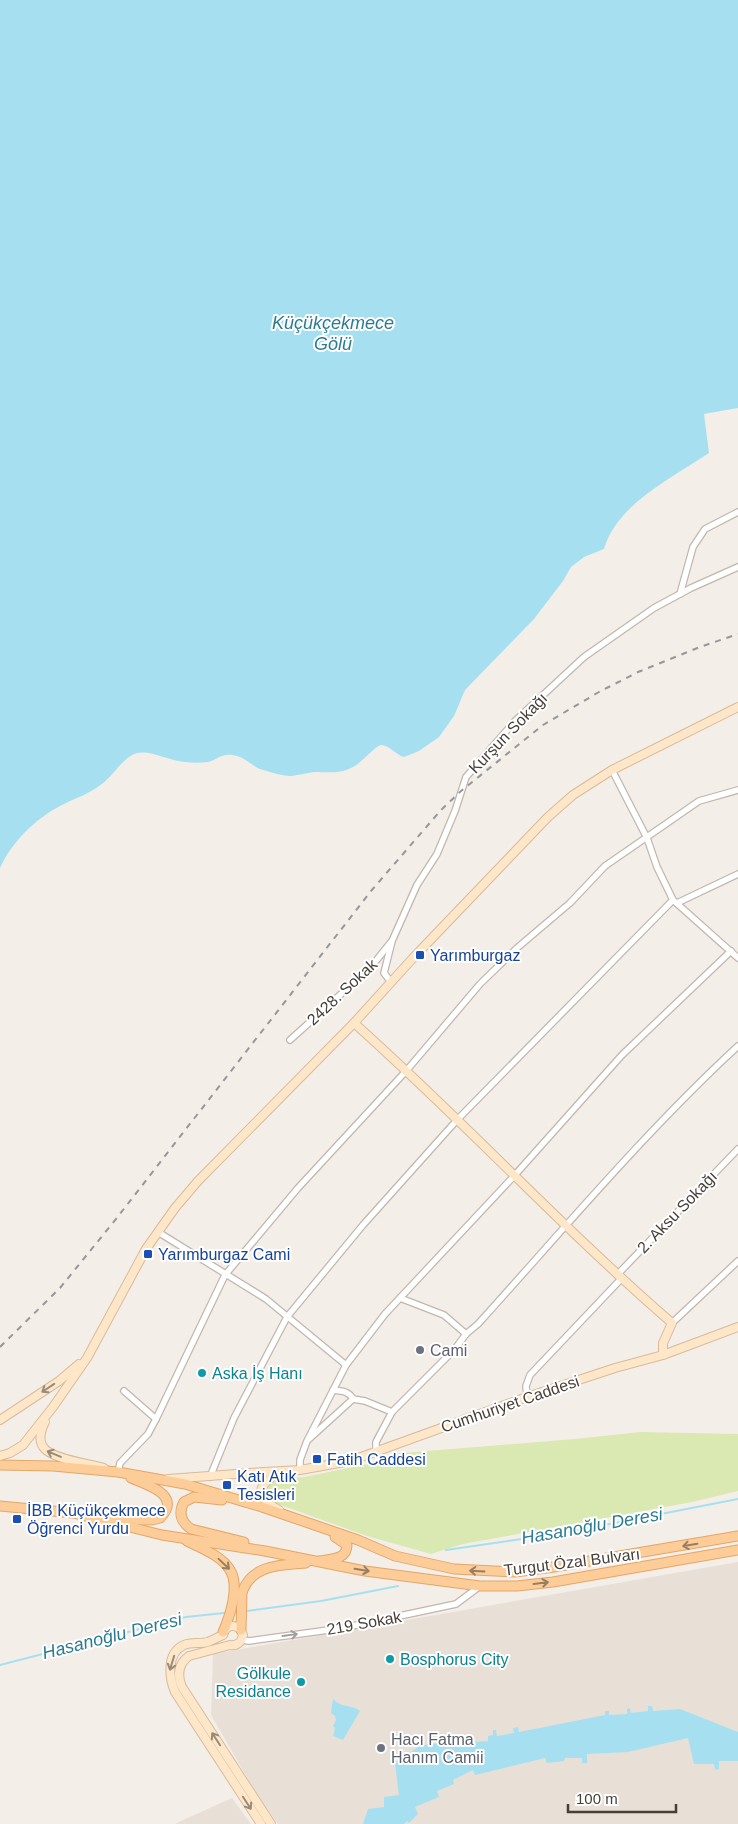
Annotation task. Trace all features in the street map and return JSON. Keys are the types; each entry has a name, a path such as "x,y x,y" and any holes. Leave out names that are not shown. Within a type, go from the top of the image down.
{"main road":[{"name":"Turgut Özal Bulvarı","path":"0,1465 53,1466 118,1472 185,1484 262,1507 418,1563 476,1571 515,1572 554,1567 738,1536"},
{"path":"73,1513 111,1515 148,1521 160,1518 164,1514 167,1502 165,1495 118,1472"},
{"path":"262,1507 194,1497 184,1502 180,1513 185,1525 191,1529 252,1544 288,1556"},
{"name":"Turgut Özal Bulvarı","path":"0,1506 73,1513 162,1535 410,1578 480,1586 517,1586 553,1582 738,1550"},
{"path":"241,1630 242,1593 253,1576 260,1570 270,1567 314,1562 342,1556 346,1553 347,1545 336,1537 291,1517"},
{"path":"183,1538 219,1559 230,1570 233,1577 233,1602 223,1633"}],"street":[{"path":"680,594 693,547 705,529 738,512"},
{"name":"Kurşun Sokağı","path":"392,982 384,973 392,940 417,886 437,854 455,811 466,777 515,721 584,658 654,608 738,567"},
{"path":"0,1456 23,1446 53,1407 86,1358 136,1266 158,1232 198,1181 354,1023 548,817 573,795 612,770 738,707"},
{"path":"612,770 647,838 657,867 675,901 738,957"},
{"path":"53,1407 41,1431 44,1448 58,1456 118,1472 120,1463 148,1434 225,1275 298,1188 406,1070 480,984 516,948 570,903 606,866 699,801 738,790"},
{"path":"210,1477 234,1418 287,1317 363,1225 457,1120 675,901 738,874"},
{"name":"2428. Sokak","path":"290,1040 371,967 392,940"},
{"path":"300,1470 300,1460 307,1441 346,1365 385,1314 514,1176 622,1055 731,951"},
{"path":"354,1023 406,1070 619,1277 672,1324"},
{"path":"376,1452 376,1442 392,1412 455,1349 466,1334 478,1324 639,1144 692,1089 738,1046"},
{"name":"2. Aksu Sokağı","path":"527,1398 526,1386 530,1375 738,1149"},
{"path":"158,1232 225,1275 245,1284 346,1365"},
{"path":"663,1355 663,1343 672,1324 738,1261"},
{"path":"400,1298 444,1315 466,1334"},
{"name":"Cumhuriyet Caddesi","path":"161,1479 280,1472 350,1461 615,1368 663,1355 738,1327"},
{"path":"0,1420 59,1382 86,1358"},
{"path":"333,1390 344,1391 351,1395 353,1399 365,1401 392,1412"},
{"path":"124,1391 156,1419"},
{"path":"307,1441 353,1399"},
{"path":"280,1472 264,1483 261,1493 266,1503 291,1517"},
{"name":"219 Sokak","path":"242,1640 249,1641 343,1628 456,1604 480,1586"},
{"path":"261,1824 175,1692 170,1681 172,1659 178,1650 184,1645 208,1642 223,1633 227,1627 233,1626 241,1630 242,1640 235,1645 197,1653 184,1659 178,1672 179,1680 271,1824"},
{"path":"223,1633 224,1641 230,1645"}],"shaded area":[{"name":"Bosphorus City","path":"738,1562 738,1824 278,1824 256,1793 211,1715 213,1654"},
{"path":"232,1798 251,1824 175,1824 181,1821"}],"green space":[{"path":"641,1432 738,1434 738,1491 692,1502 463,1544 431,1554 367,1536 275,1503 264,1490 267,1485 274,1481 368,1464 390,1454"}],"water":[{"name":"Küçükçekmece Gölü","path":"0,0 738,0 738,408 704,414 709,453 663,482 633,505 611,533 604,549 584,557 571,567 563,581 534,619 465,690 454,716 439,737 419,751 404,757 381,745 355,766 347,770 314,772 295,776 262,770 242,758 232,755 222,756 208,762 193,763 148,753 137,753 127,758 98,787 41,818 17,841 0,868"},
{"path":"333,1699 339,1704 353,1707 360,1711 343,1740 333,1736 335,1728 333,1726 336,1720 335,1716 331,1713"},
{"path":"648,1706 652,1706 653,1711 680,1709 738,1732 738,1761 719,1761 719,1769 715,1770 714,1764 694,1764 688,1738 628,1752 587,1754 587,1763 582,1763 582,1758 565,1758 564,1761 547,1763 545,1758 475,1775 473,1770 453,1780 454,1784 437,1791 439,1797 415,1807 418,1814 409,1823 407,1821 404,1824 363,1824 368,1809 384,1807 384,1797 399,1795 395,1763 421,1745 474,1740 474,1742 488,1741 488,1736 493,1735 493,1730 496,1730 497,1736 514,1733 513,1728 518,1727 519,1732 605,1715 605,1711 609,1711 609,1715 627,1714 627,1709 630,1708 631,1713 648,1711"}],"waterway":[{"name":"Hasanoğlu Deresi","path":"446,1550 563,1533 738,1499"},
{"name":"Hasanoğlu Deresi","path":"247,1611 321,1601 398,1586"},
{"name":"Hasanoğlu Deresi","path":"0,1665 186,1617 224,1613"}],"railway":[{"path":"0,1347 60,1288 116,1219 371,891 441,810 461,791 543,725 599,692 638,672 738,634"}],"place":[{"name":"Yarımburgaz","path":"420,955"},
{"name":"Yarımburgaz Cami","path":"148,1254"},
{"name":"Cami","path":"420,1350"},
{"name":"Aska İş Hanı","path":"202,1373"},
{"name":"Fatih Caddesi","path":"317,1459"},
{"name":"Katı Atık Tesisleri","path":"227,1485"},
{"name":"İBB Küçükçekmece Öğrenci Yurdu","path":"17,1519"},
{"name":"Bosphorus City","path":"390,1659"},
{"name":"Gölkule Residance","path":"301,1682"},
{"name":"Hacı Fatma Hanım Camii","path":"381,1748"}]}
